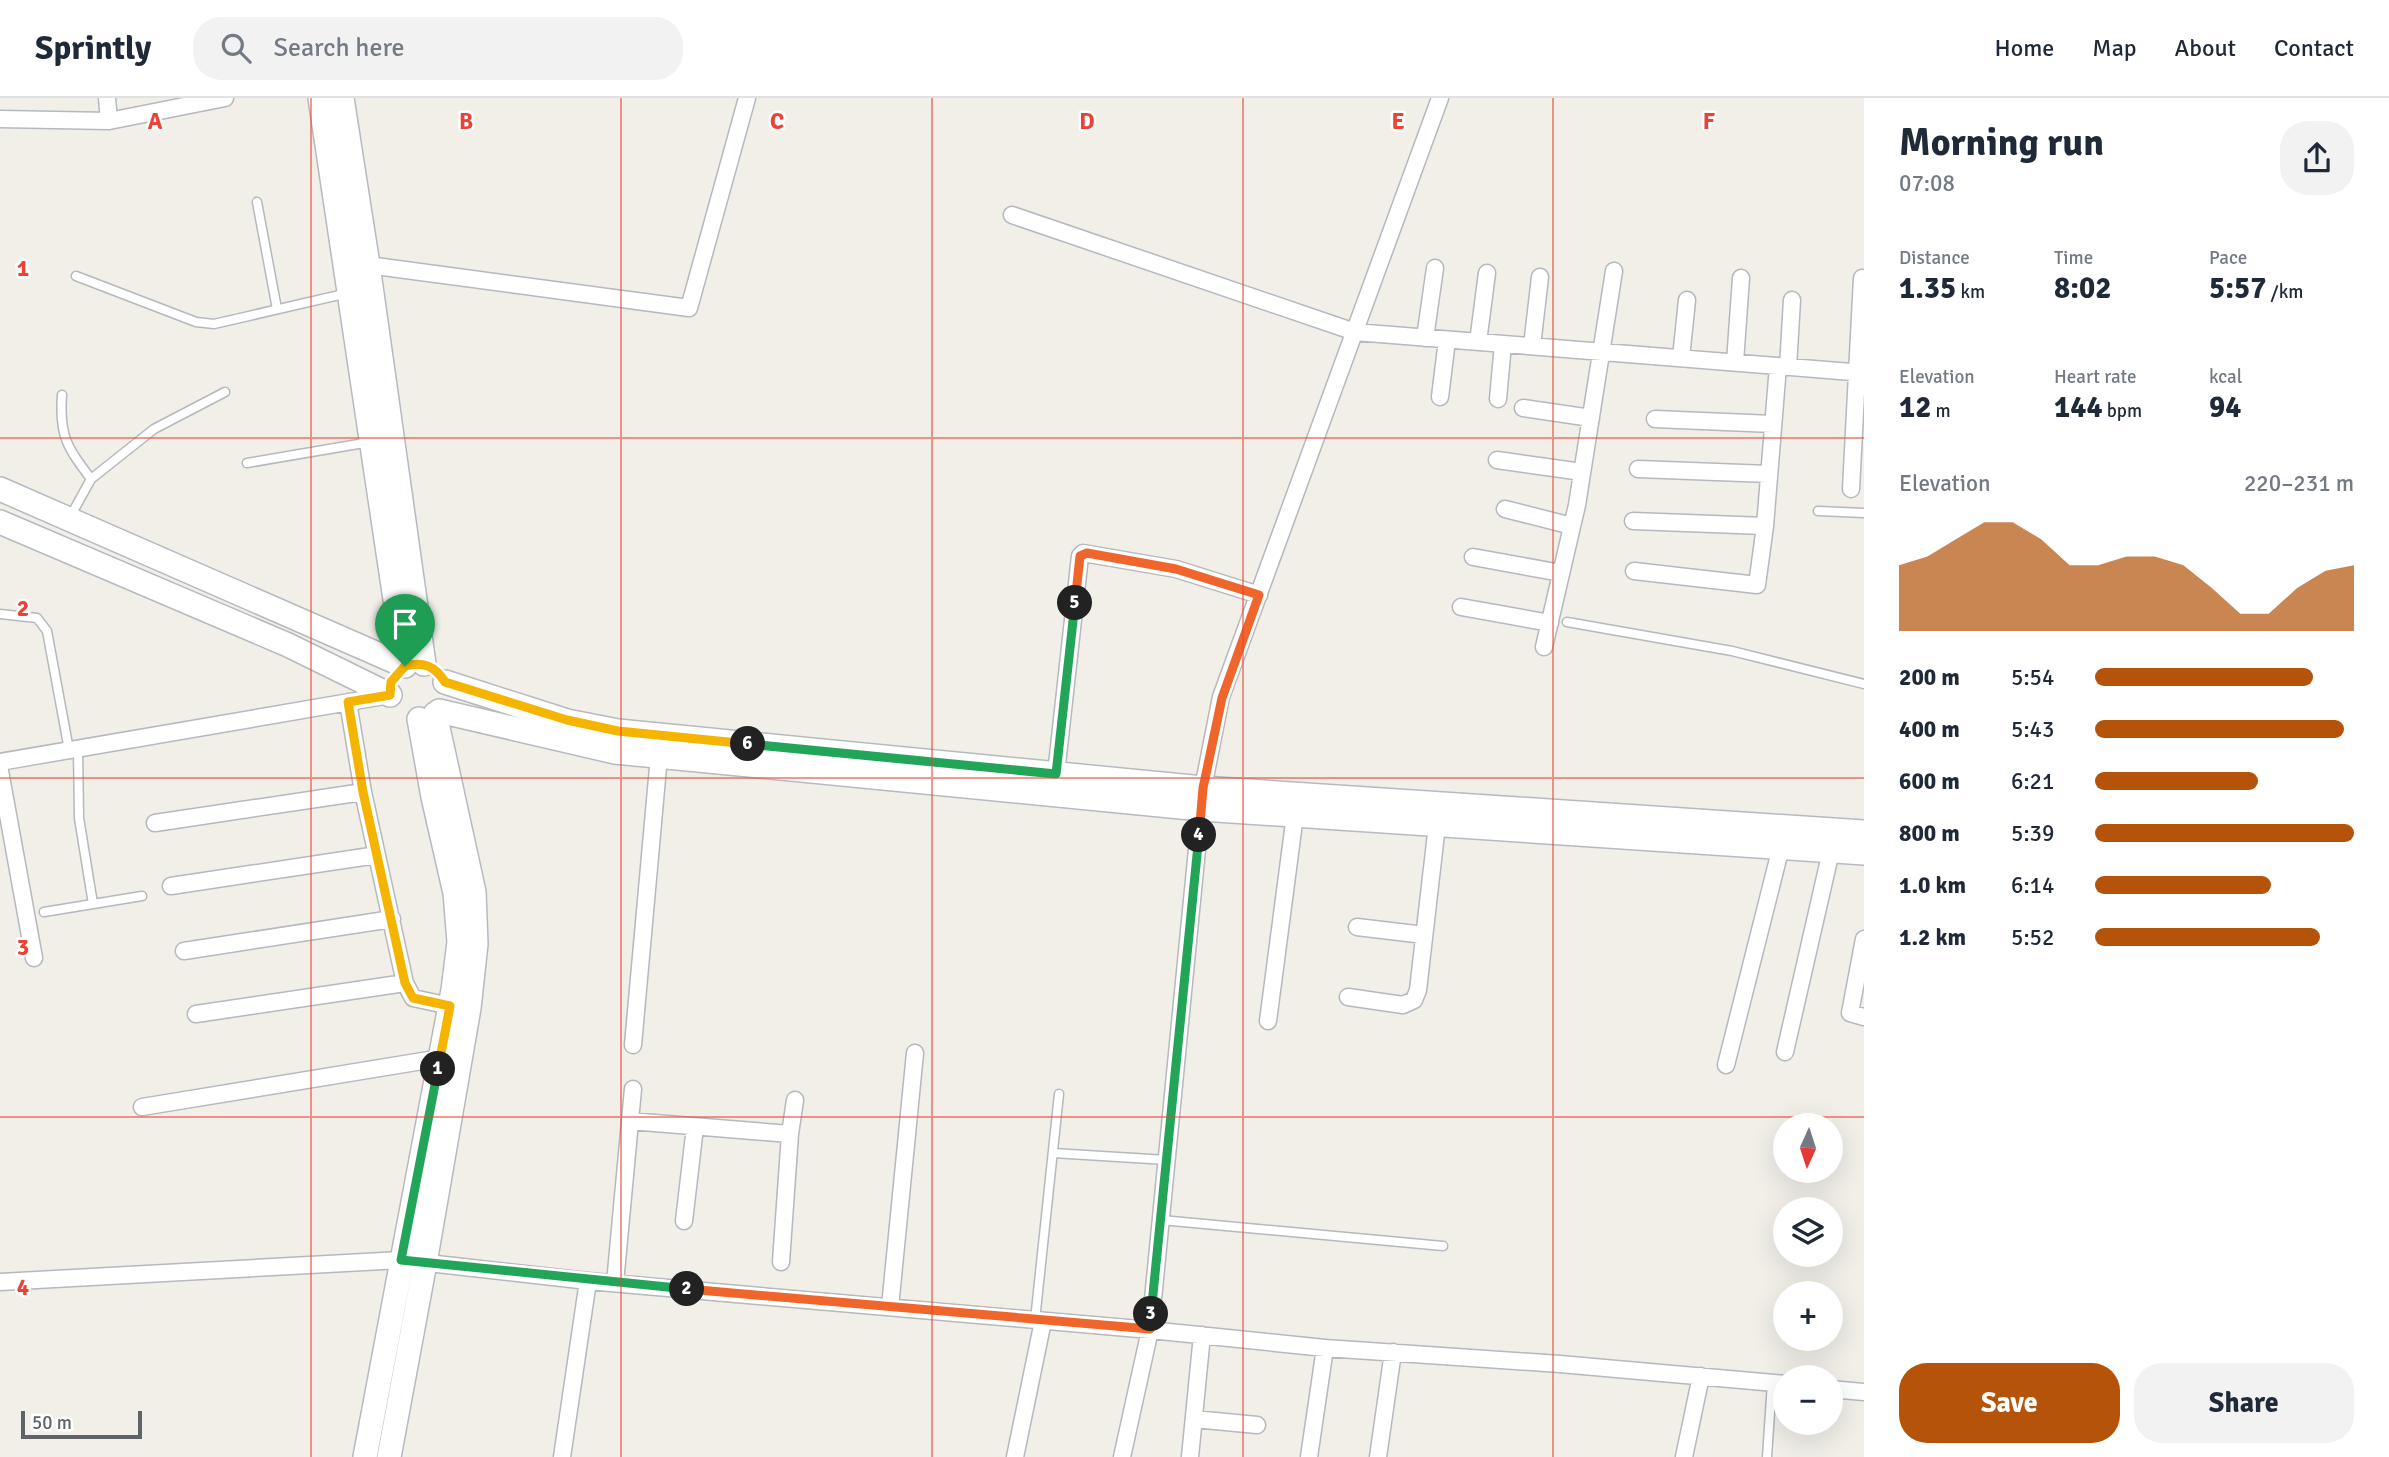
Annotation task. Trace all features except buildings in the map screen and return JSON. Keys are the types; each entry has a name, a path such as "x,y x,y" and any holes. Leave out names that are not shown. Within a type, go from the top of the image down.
{"street":[{"path":"107,98 109,121"},
{"path":"0,119 109,121 225,98"},
{"path":"320,98 370,442 414,665"},
{"path":"342,98 368,265 414,665"},
{"path":"368,265 689,308 747,98"},
{"path":"1122,1457 1150,1329 1202,799 1222,698 1440,98"},
{"path":"1012,215 1355,332 1861,373"},
{"path":"1425,338 1435,268"},
{"path":"1544,647 1572,526 1614,271"},
{"path":"1478,342 1487,273"},
{"path":"1532,346 1540,276"},
{"path":"1735,362 1741,278"},
{"path":"1851,489 1861,373 1862,278"},
{"path":"1681,358 1687,300"},
{"path":"1634,571 1758,585 1773,424 1792,300"},
{"path":"1440,397 1447,340"},
{"path":"1498,399 1503,344"},
{"path":"1523,408 1591,418"},
{"path":"1655,419 1773,424"},
{"path":"1497,460 1582,472"},
{"path":"1638,469 1769,474"},
{"path":"0,489 414,665 440,673 445,682 444,703 431,715 433,797 455,893 459,942 450,1006 450,1057 425,1263 389,1457"},
{"path":"1504,509 1572,526"},
{"path":"1633,521 1765,526"},
{"path":"0,522 288,645 390,695"},
{"path":"1056,774 1080,556 1083,553 1176,569 1259,595"},
{"path":"1473,557 1561,573"},
{"path":"1461,607 1550,623"},
{"path":"414,665 391,682 390,695 398,712 412,719 431,715 615,752 1202,799 1864,832"},
{"path":"445,682 567,720 618,731 1056,774 1296,815 1864,853"},
{"path":"0,762 390,695"},
{"path":"348,702 363,792 405,983 413,998 450,1006"},
{"path":"365,1457 401,1260 450,1057 469,1008 476,944 474,892 431,715"},
{"path":"633,1045 659,756"},
{"path":"0,771 34,958"},
{"path":"155,824 363,792"},
{"path":"1268,1021 1296,815"},
{"path":"1348,997 1402,1005 1414,1000 1418,990 1437,825"},
{"path":"1726,1065 1780,847"},
{"path":"1785,1052 1831,850"},
{"path":"171,887 377,855"},
{"path":"184,951 392,919"},
{"path":"1357,927 1424,935"},
{"path":"1864,939 1850,1013 1864,1017"},
{"path":"196,1014 405,983"},
{"path":"890,1307 915,1053"},
{"path":"142,1107 450,1057"},
{"path":"615,1283 633,1089"},
{"path":"781,1262 795,1100"},
{"path":"630,1121 790,1134"},
{"path":"684,1221 695,1127"},
{"path":"0,1282 401,1260 588,1281 1150,1329 1325,1348 1773,1382"},
{"path":"562,1457 588,1281"},
{"path":"1016,1457 1039,1320"},
{"path":"1190,1457 1202,1335"},
{"path":"1309,1457 1325,1348"},
{"path":"1378,1457 1394,1352"},
{"path":"1684,1457 1701,1376"},
{"path":"1843,1390 1864,1392"},
{"path":"1194,1419 1257,1425"}],"lane":[{"path":"257,202 277,309"},
{"path":"76,276 196,322 214,324 348,293"},
{"path":"69,520 77,500 91,478 154,429 225,392"},
{"path":"62,395 60,420 69,448 91,478"},
{"path":"247,463 370,442"},
{"path":"1818,511 1864,513"},
{"path":"0,614 37,618 47,631 74,750 79,818 93,904"},
{"path":"1567,622 1732,651 1864,684"},
{"path":"44,912 142,896"},
{"path":"1039,1320 1059,1094"},
{"path":"1053,1153 1167,1160"},
{"path":"1161,1220 1443,1246"},
{"path":"1767,1457 1773,1420"}],"route":[{"path":"1083,553 1176,569 1259,595 1222,698 1203,788 1150,1329 588,1281 401,1260 450,1006 413,998 405,983 363,792 348,702 390,695 391,682 396,673 405,666 424,664 440,673 445,682 567,720 618,731 1056,774 1080,556 1083,553"}]}
